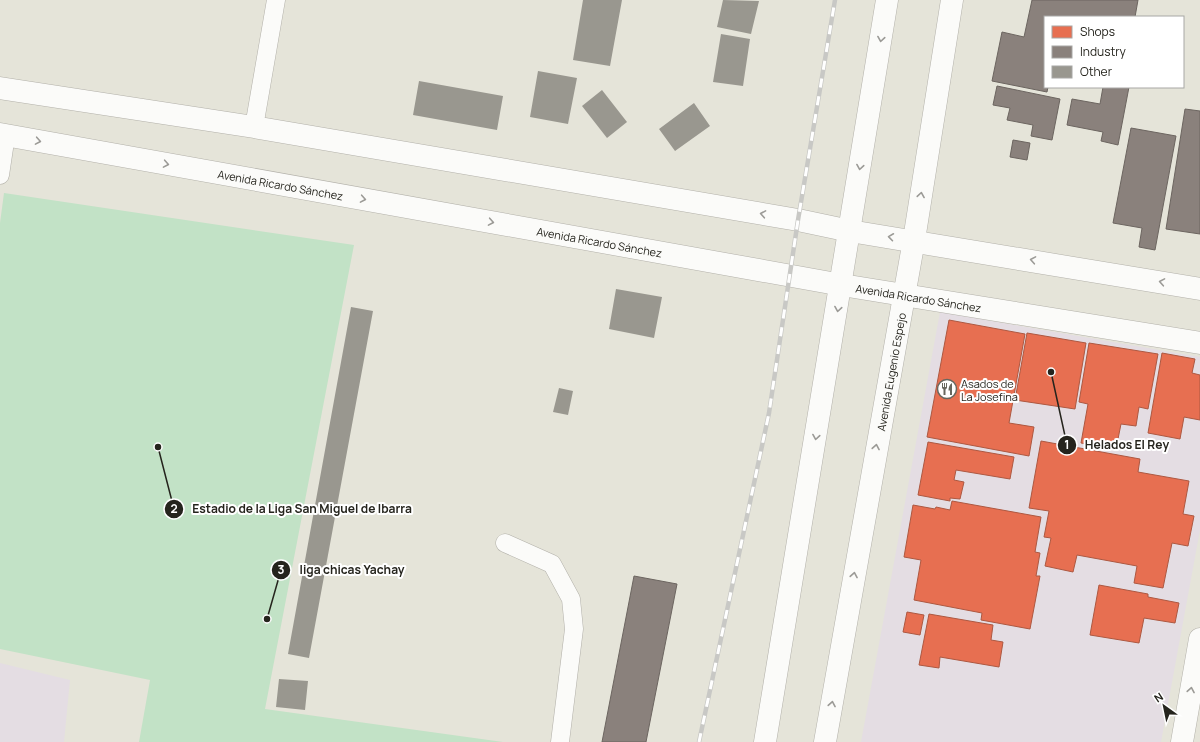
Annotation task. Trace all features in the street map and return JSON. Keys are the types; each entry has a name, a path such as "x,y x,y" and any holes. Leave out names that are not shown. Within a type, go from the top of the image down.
{"main road":[{"path":"766,742 842,285 887,0"},
{"name":"Avenida Eugenio Espejo","path":"825,742 903,294 914,240 952,0"},
{"path":"0,88 254,127 783,217 850,231 914,240 1200,289"},
{"name":"Avenida Ricardo Sánchez","path":"3,135 842,285 1200,343"},
{"path":"1182,742 1200,639"}],"lane":[{"path":"254,127 276,0"},
{"path":"0,174 3,135"},
{"path":"505,543 552,564 571,599 574,628 560,742"}],"shaded area":[{"path":"940,312 1200,357 1200,530 1161,742 861,742"},
{"path":"0,663 70,680 64,742 0,742"}],"green space":[{"path":"4,193 354,245 265,709 503,742 139,742 150,680 0,649 0,223"}],"building: Shops":[{"path":"949,320 1025,334 1009,423 1034,427 1029,456 927,437"},
{"path":"1027,333 1086,343 1075,409 1015,400"},
{"path":"1089,343 1158,354 1148,409 1139,407 1136,426 1121,424 1116,449 1081,443 1088,404 1079,402"},
{"path":"1162,353 1195,359 1192,373 1200,375 1200,420 1184,417 1180,439 1148,433"},
{"path":"1041,441 1140,459 1138,472 1189,481 1183,514 1194,516 1188,546 1172,543 1163,588 1134,583 1137,566 1077,555 1073,572 1045,566 1051,538 1044,537 1049,511 1029,508"},
{"path":"928,442 1014,457 1010,479 956,470 954,480 964,482 960,499 950,498 950,501 918,495"},
{"path":"952,501 1041,517 1035,552 1040,553 1036,576 1040,576 1030,629 981,620 982,613 914,600 921,560 904,557 913,505 950,510"},
{"path":"1099,585 1148,594 1148,597 1179,603 1175,623 1144,618 1139,643 1090,635"},
{"path":"907,612 924,615 920,635 903,632"},
{"path":"929,614 993,625 991,640 1003,642 999,667 940,657 939,668 919,665"}],"building: Industry":[{"path":"1032,0 1138,0 1135,16 1044,16 1044,88 1048,88 1047,92 992,81 1002,32 1024,37"},
{"path":"997,86 1060,99 1052,140 1031,136 1033,125 1007,120 1010,108 993,105"},
{"path":"1103,88 1129,88 1118,145 1101,141 1103,132 1067,125 1072,99 1100,104"},
{"path":"1185,109 1200,111 1200,234 1166,229"},
{"path":"1131,128 1176,136 1155,250 1139,247 1142,228 1113,223"},
{"path":"1013,140 1030,143 1027,160 1010,157"},
{"path":"634,576 677,584 646,742 602,742"}],"building: Other":[{"path":"583,0 622,0 610,66 573,60"},
{"path":"723,0 759,1 751,34 717,27"},
{"path":"721,34 750,39 743,86 713,82"},
{"path":"538,71 577,78 568,124 530,117"},
{"path":"419,81 503,96 497,130 413,115"},
{"path":"602,90 627,122 607,138 582,106"},
{"path":"694,103 710,126 675,151 659,129"},
{"path":"616,289 662,297 654,338 609,329"},
{"path":"351,307 373,311 309,658 288,654"},
{"path":"559,388 573,391 568,415 553,412"},
{"path":"279,679 308,681 305,710 276,707"}],"railway":[{"path":"699,742 769,413 798,220 835,0"}],"place":[{"name":"Helados El Rey","path":"1051,372"},
{"name":"Asados de La Josefina","path":"947,389"},
{"name":"Estadio de la Liga San Miguel de Ibarra","path":"158,447"},
{"name":"liga chicas Yachay","path":"267,619"}]}
